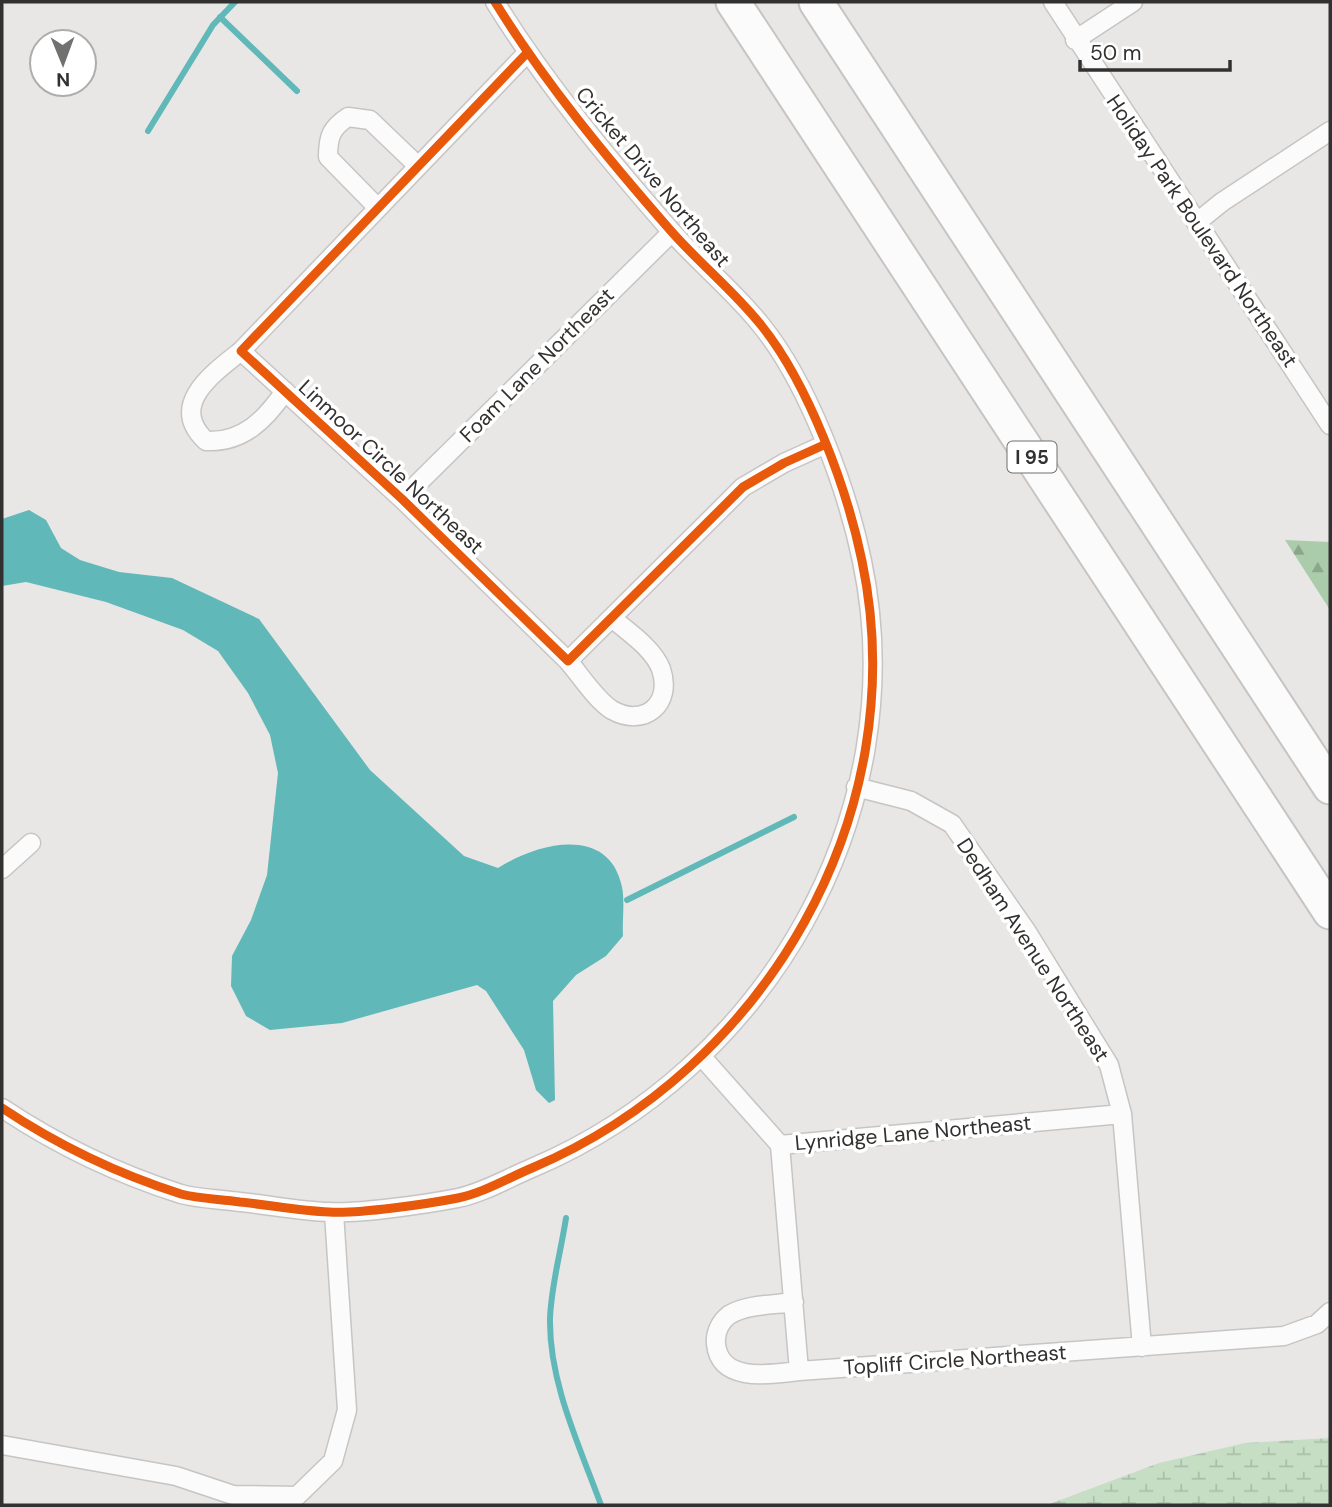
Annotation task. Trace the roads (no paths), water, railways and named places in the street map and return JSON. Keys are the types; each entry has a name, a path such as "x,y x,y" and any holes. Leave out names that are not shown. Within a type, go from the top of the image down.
{"highway":[{"name":"I 95","path":"733,2 1330,912"},
{"path":"816,2 1330,787"}],"street":[{"name":"Cricket Drive Northeast","path":"2,1108 49,1139 185,1195 334,1213 462,1197 560,1156 611,1128 661,1093 702,1057 752,1003 809,918 841,842 871,717 871,609 849,512 826,444 807,401 762,326 672,232 527,53 495,2"},
{"name":"Holiday Park Boulevard Northeast","path":"1053,2 1075,40 1330,425"},
{"path":"1075,40 1133,2"},
{"name":"Linmoor Circle Northeast","path":"285,391 270,414 256,426 227,438 206,441 191,421 191,406 197,393 216,370 241,351 527,53"},
{"path":"378,208 328,157 331,132 338,124 348,117 370,120 418,166"},
{"path":"1196,223 1222,202 1330,131"},
{"name":"Foam Lane Northeast","path":"402,499 672,232"},
{"name":"Linmoor Circle Northeast","path":"241,351 402,499 568,661 611,709 628,715 644,715 658,706 663,695 660,667 649,652 612,618"},
{"path":"568,661 743,487 784,463 826,444"},
{"name":"Dedham Avenue Northeast","path":"856,787 911,801 952,824 1027,932 1109,1065 1122,1114 1142,1347"},
{"path":"2,869 31,843"},
{"name":"Lynridge Lane Northeast","path":"702,1057 780,1145 1122,1114"},
{"path":"780,1145 799,1371"},
{"path":"2,1445 176,1476 233,1495 297,1496 333,1461 347,1410 334,1213"},
{"name":"Topliff Circle Northeast","path":"794,1303 756,1307 728,1316 716,1332 716,1341 723,1360 741,1372 758,1375 1284,1336 1317,1324 1330,1312"}],"water":[{"path":"29,510 46,520 61,548 80,560 119,572 172,578 259,619 370,770 464,856 498,868 532,852 570,844 603,854 615,867 623,893 623,936 606,956 576,975 553,1001 555,1100 549,1103 536,1090 524,1050 486,991 477,985 342,1023 270,1030 246,1016 231,986 232,956 251,920 267,875 278,773 270,735 248,693 218,651 183,630 106,602 26,582 2,586 2,519"}],"waterway":[{"path":"148,131 213,25 235,2"},
{"path":"220,17 297,91"},
{"path":"627,900 794,817"},
{"path":"566,1218 552,1294 551,1343 567,1414 601,1505"}]}
